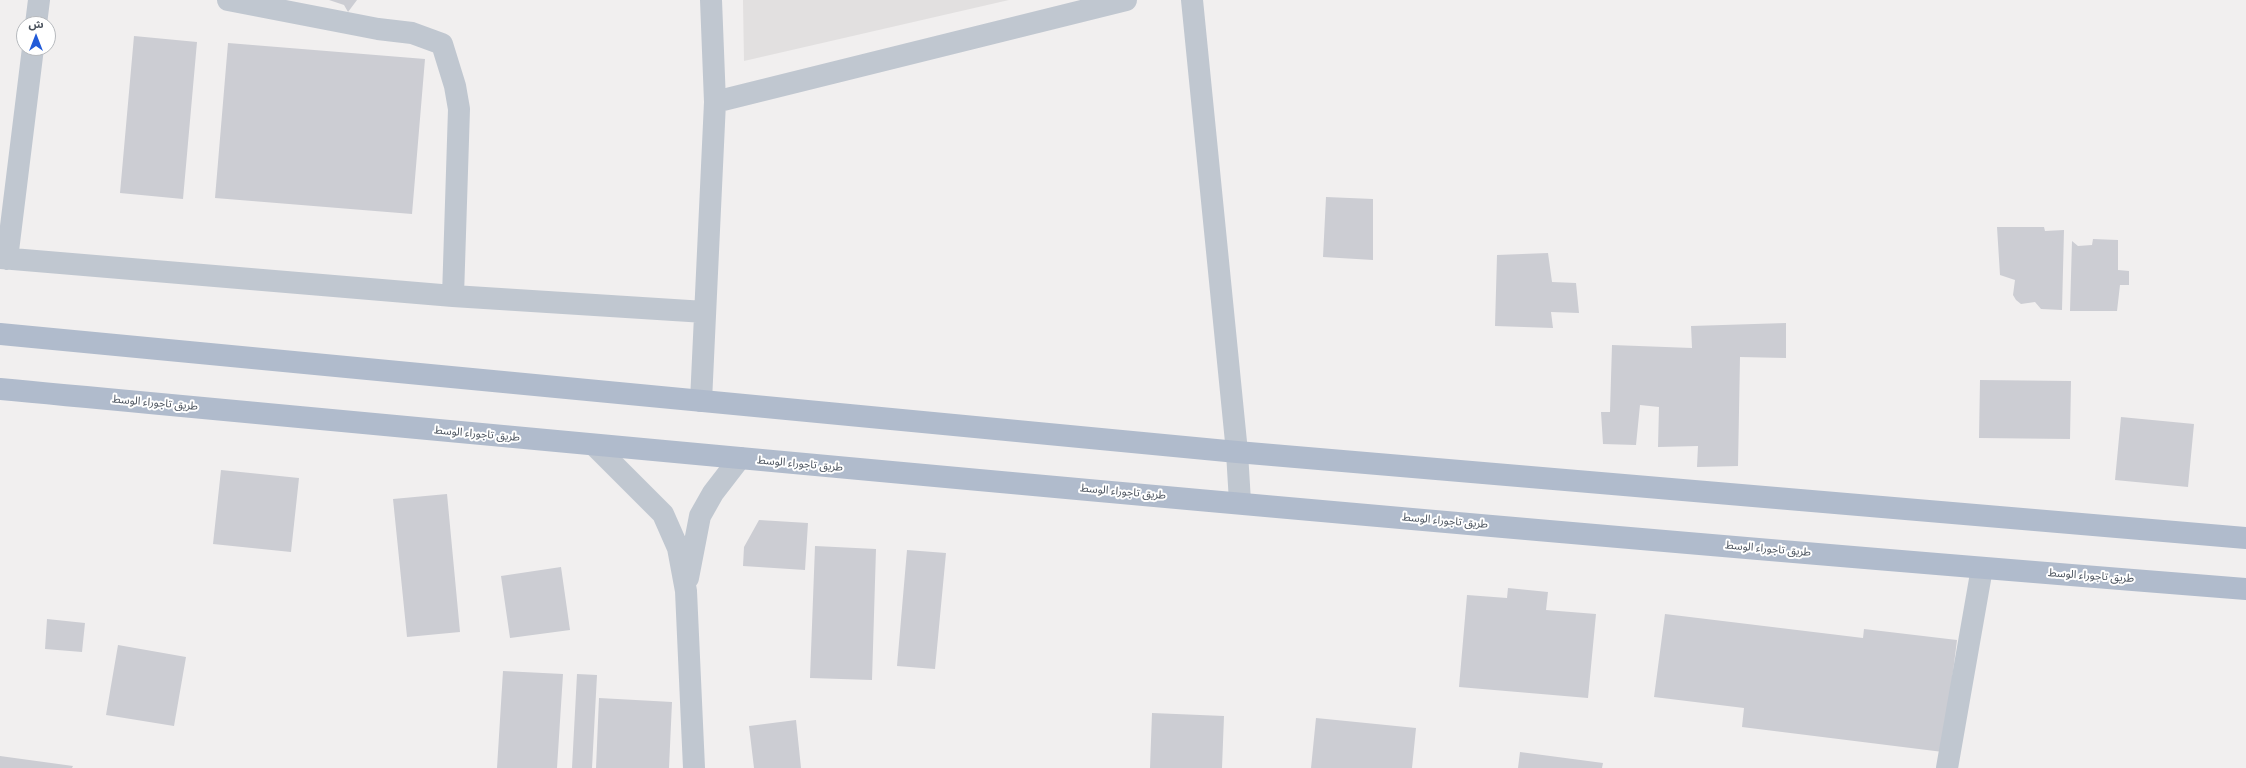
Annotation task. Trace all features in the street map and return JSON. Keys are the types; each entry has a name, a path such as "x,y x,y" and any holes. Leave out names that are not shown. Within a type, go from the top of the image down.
{"main road":[{"path":"0,334 1237,452 2246,538"},
{"name":"طريق تاجوراء الوسط","path":"0,389 594,445 1982,568 2246,589"}],"street":[{"path":"37,16 39,0"},
{"path":"228,0 378,29 412,33 442,44 455,86 459,109 453,296"},
{"path":"701,401 714,102 711,0"},
{"path":"714,102 1126,0"},
{"path":"1192,0 1237,452 1240,502"},
{"path":"32,56 4,259 453,296 704,312"},
{"path":"594,445 663,514 678,548 686,591 694,768"},
{"path":"686,591 700,516 713,493 740,458"},
{"path":"1947,768 1982,568"}],"shaded area":[{"path":"743,0 1009,0 744,61"}],"building":[{"path":"329,0 357,0 348,12 344,5"},
{"path":"134,36 197,42 183,199 120,193"},
{"path":"228,43 425,59 412,214 215,198"},
{"path":"1326,197 1373,199 1373,260 1323,257"},
{"path":"1997,227 2044,227 2045,231 2064,230 2062,310 2041,309 2035,302 2021,304 2016,300 2013,295 2015,280 2000,275"},
{"path":"2093,239 2118,240 2118,270 2129,271 2129,285 2120,285 2117,311 2070,311 2072,241 2078,246 2092,245"},
{"path":"1548,253 1552,282 1576,283 1579,313 1551,312 1553,328 1495,326 1497,255"},
{"path":"1786,323 1786,358 1740,357 1738,466 1697,467 1698,446 1658,447 1659,407 1640,405 1636,445 1603,444 1601,412 1610,412 1612,345 1692,348 1691,326"},
{"path":"1980,380 2071,381 2070,439 1979,438"},
{"path":"2121,417 2194,424 2188,487 2115,480"},
{"path":"221,470 299,478 291,552 213,544"},
{"path":"447,494 460,632 407,637 393,499"},
{"path":"759,520 808,523 805,570 743,566 744,547"},
{"path":"815,546 876,549 872,680 810,678"},
{"path":"907,550 946,553 935,669 897,666"},
{"path":"561,567 570,630 510,638 501,576"},
{"path":"1508,588 1548,592 1546,610 1596,614 1588,698 1459,687 1467,595 1507,598"},
{"path":"1665,614 1863,638 1864,629 1957,640 1943,752 1742,727 1744,708 1654,697"},
{"path":"47,619 85,623 82,652 45,649"},
{"path":"118,645 186,657 174,726 106,715"},
{"path":"503,671 563,674 557,768 497,768"},
{"path":"577,674 597,675 592,768 572,768"},
{"path":"599,698 672,702 669,768 596,768"},
{"path":"1152,713 1224,716 1222,768 1150,768"},
{"path":"1316,718 1416,728 1412,768 1311,768"},
{"path":"796,720 801,768 754,768 749,726"},
{"path":"1520,752 1603,763 1602,768 1518,768"},
{"path":"0,756 73,766 72,768 0,768"}]}
